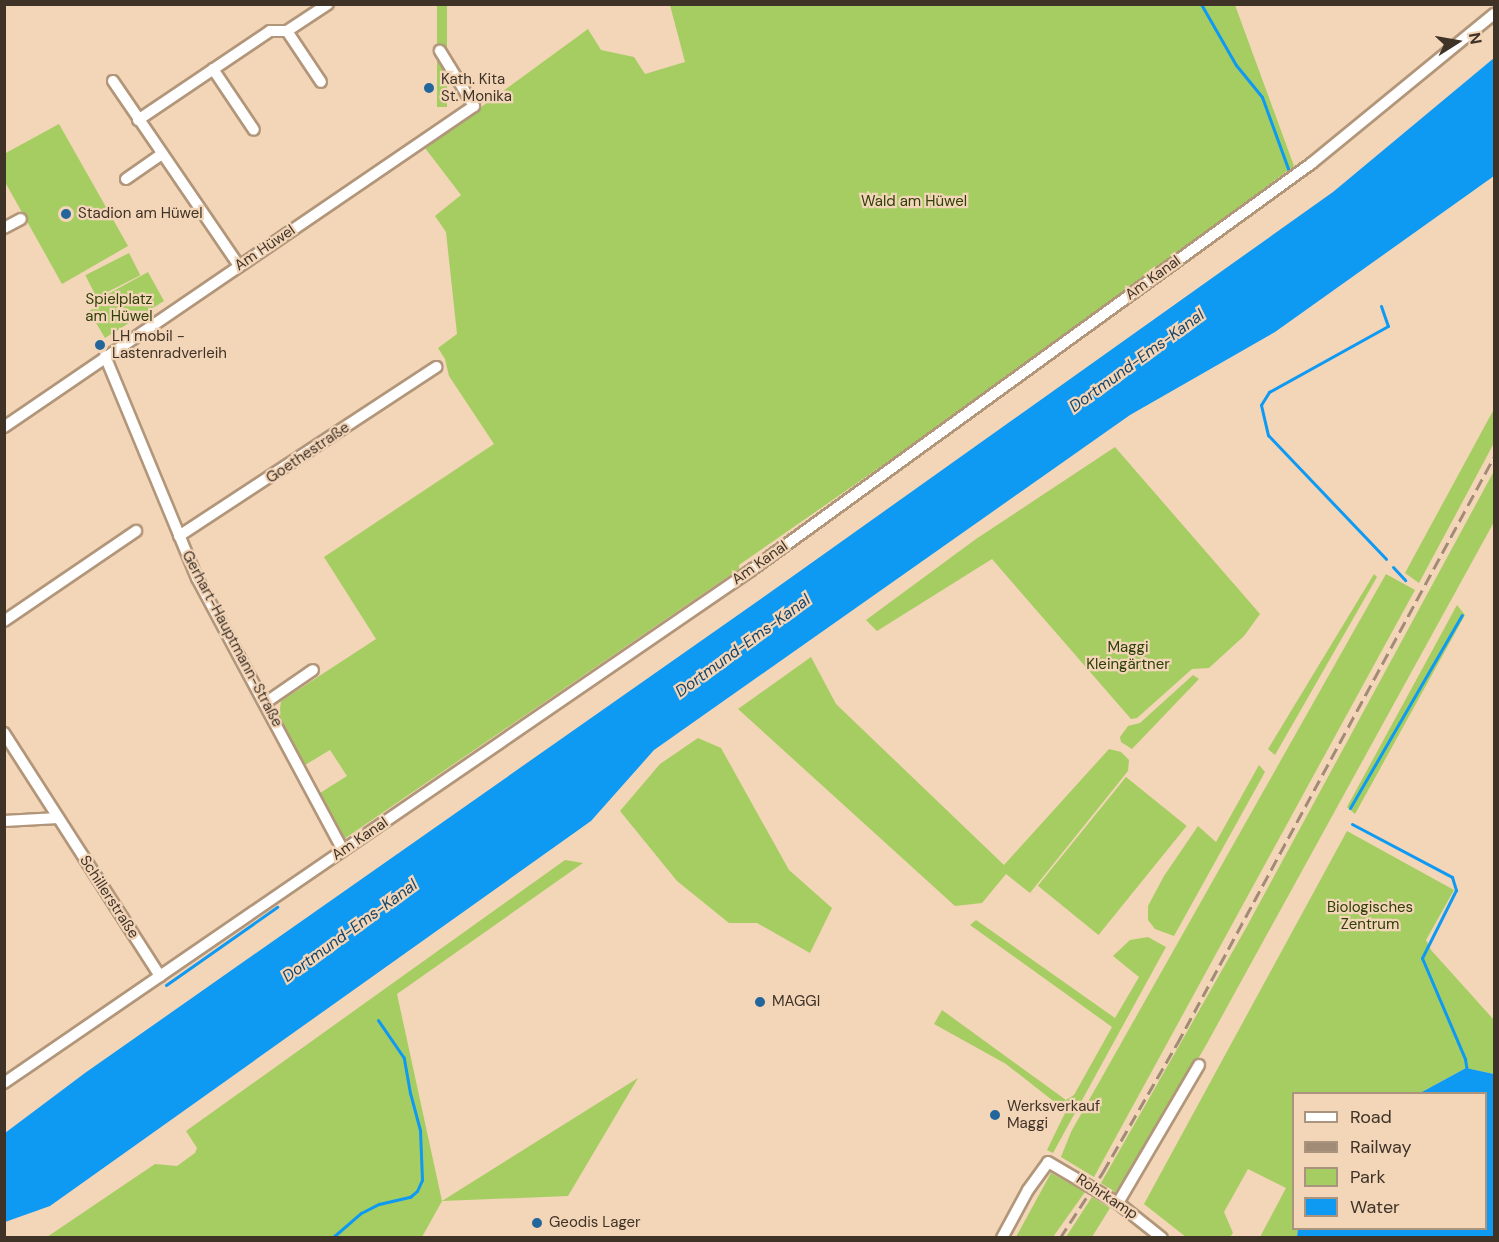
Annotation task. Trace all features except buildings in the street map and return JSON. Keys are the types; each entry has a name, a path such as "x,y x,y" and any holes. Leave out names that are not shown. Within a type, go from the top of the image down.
{"street":[{"path":"138,120 270,31 286,31 328,4"},
{"name":"Am Kanal","path":"4,1083 750,571 1312,163 1494,14"},
{"path":"286,31 321,82"},
{"name":"Am Hüwel","path":"4,427 474,106 440,51"},
{"path":"213,69 254,130"},
{"path":"112,81 240,266"},
{"path":"126,179 162,154"},
{"path":"4,228 21,219"},
{"name":"Gerhart-Hauptmann-Straße","path":"105,356 196,578 344,850"},
{"name":"Goethestraße","path":"179,536 436,368"},
{"path":"4,621 136,531"},
{"path":"265,703 313,670"},
{"name":"Schillerstraße","path":"4,733 160,976"},
{"path":"4,821 58,818"},
{"path":"1118,1203 1199,1065"},
{"name":"Rohrkamp","path":"1002,1238 1028,1190 1048,1162 1118,1203 1142,1219 1162,1238"}],"green space":[{"path":"437,5 447,5 447,107 437,107"},
{"name":"Wald am Hüwel","path":"670,5 1235,5 1294,166 1259,192 1258,196 1100,308 933,433 893,458 739,565 739,569 344,839 320,793 347,776 330,750 305,765 279,716 281,701 376,639 324,557 494,444 449,376 445,359 438,348 457,334 446,232 435,216 461,195 425,148 588,29 601,50 634,57 645,74 685,62"},
{"name":"Stadion am Hüwel","path":"59,124 128,246 62,284 5,182 4,154"},
{"path":"129,253 140,275 97,298 85,275"},
{"name":"Spielplatz am Hüwel","path":"148,272 164,301 105,338 89,311 101,304 99,299"},
{"path":"1494,409 1494,443 1419,583 1405,573"},
{"name":"Maggi Kleingärtner","path":"1115,447 1260,614 1244,636 1209,668 1192,669 1137,718 1131,719 992,559 877,631 866,620 976,539"},
{"path":"1494,471 1494,522 1205,1047 1118,1194 1101,1183 1246,928"},
{"path":"1374,574 1377,577 1275,755 1268,749"},
{"path":"1386,574 1415,590 1094,1177 1061,1157 1071,1132"},
{"path":"1457,605 1465,615 1355,814 1347,807"},
{"path":"811,657 836,704 1004,865 1109,749 1121,752 1129,760 1128,771 1030,893 1006,874 982,903 955,906 738,709"},
{"path":"1193,675 1199,679 1132,749 1121,742 1120,737 1128,726 1140,723"},
{"path":"698,738 721,748 789,870 832,908 810,953 757,923 729,923 677,881 620,811 660,764"},
{"path":"1259,765 1265,772 1174,936 1155,929 1148,920 1148,906 1164,876 1198,826 1216,842"},
{"path":"1126,777 1187,826 1099,935 1038,886"},
{"name":"Biologisches Zentrum","path":"1347,831 1454,890 1426,940 1431,950 1494,1020 1494,1074 1466,1068 1422,1092 1292,1092 1292,1230 1298,1230 1297,1237 1260,1237 1286,1188 1248,1169 1224,1212 1233,1233 1230,1237 1186,1237 1144,1204"},
{"path":"565,860 583,863 397,994 442,1201 422,1237 47,1237 155,1164 177,1166 195,1153 197,1148 186,1131"},
{"path":"976,920 1115,1018 1139,977 1113,956 1130,940 1148,937 1166,947 1053,1153 1047,1150 1066,1111 1006,1064 934,1024 942,1010 1066,1100 1074,1095 1112,1027 970,925"},
{"path":"638,1078 568,1196 442,1201"},
{"path":"1051,1173 1085,1192 1053,1237 1016,1237"},
{"path":"1092,1197 1110,1208 1092,1237 1066,1237"}],"water":[{"name":"Dortmund-Ems-Kanal","path":"1494,58 1494,176 1275,332 1130,415 654,750 591,821 50,1206 5,1222 5,1133 85,1073 765,596 1333,192"},
{"path":"1466,1068 1494,1074 1494,1237 1297,1237 1298,1230 1487,1230 1487,1092 1422,1092"}],"waterway":[{"path":"1201,4 1236,65 1262,97 1289,171"},
{"path":"1381,306 1388,326 1269,392 1261,405 1268,435 1386,559"},
{"path":"1393,567 1405,580"},
{"path":"1350,808 1462,615"},
{"path":"1352,824 1452,877 1456,890 1422,958 1465,1059 1467,1071"},
{"path":"166,985 277,907"},
{"path":"332,1238 361,1213 379,1204 410,1197 417,1191 422,1180 420,1130 404,1058 378,1020"}],"railway":[{"path":"1060,1238 1103,1172 1177,1044 1494,457"}],"place":[{"name":"Kath. Kita St. Monika","path":"429,88"},
{"name":"Stadion am Hüwel","path":"66,214"},
{"name":"LH mobil - Lastenradverleih","path":"100,345"},
{"name":"MAGGI","path":"760,1002"},
{"name":"Werksverkauf Maggi","path":"995,1115"},
{"name":"Geodis Lager","path":"537,1223"}]}
